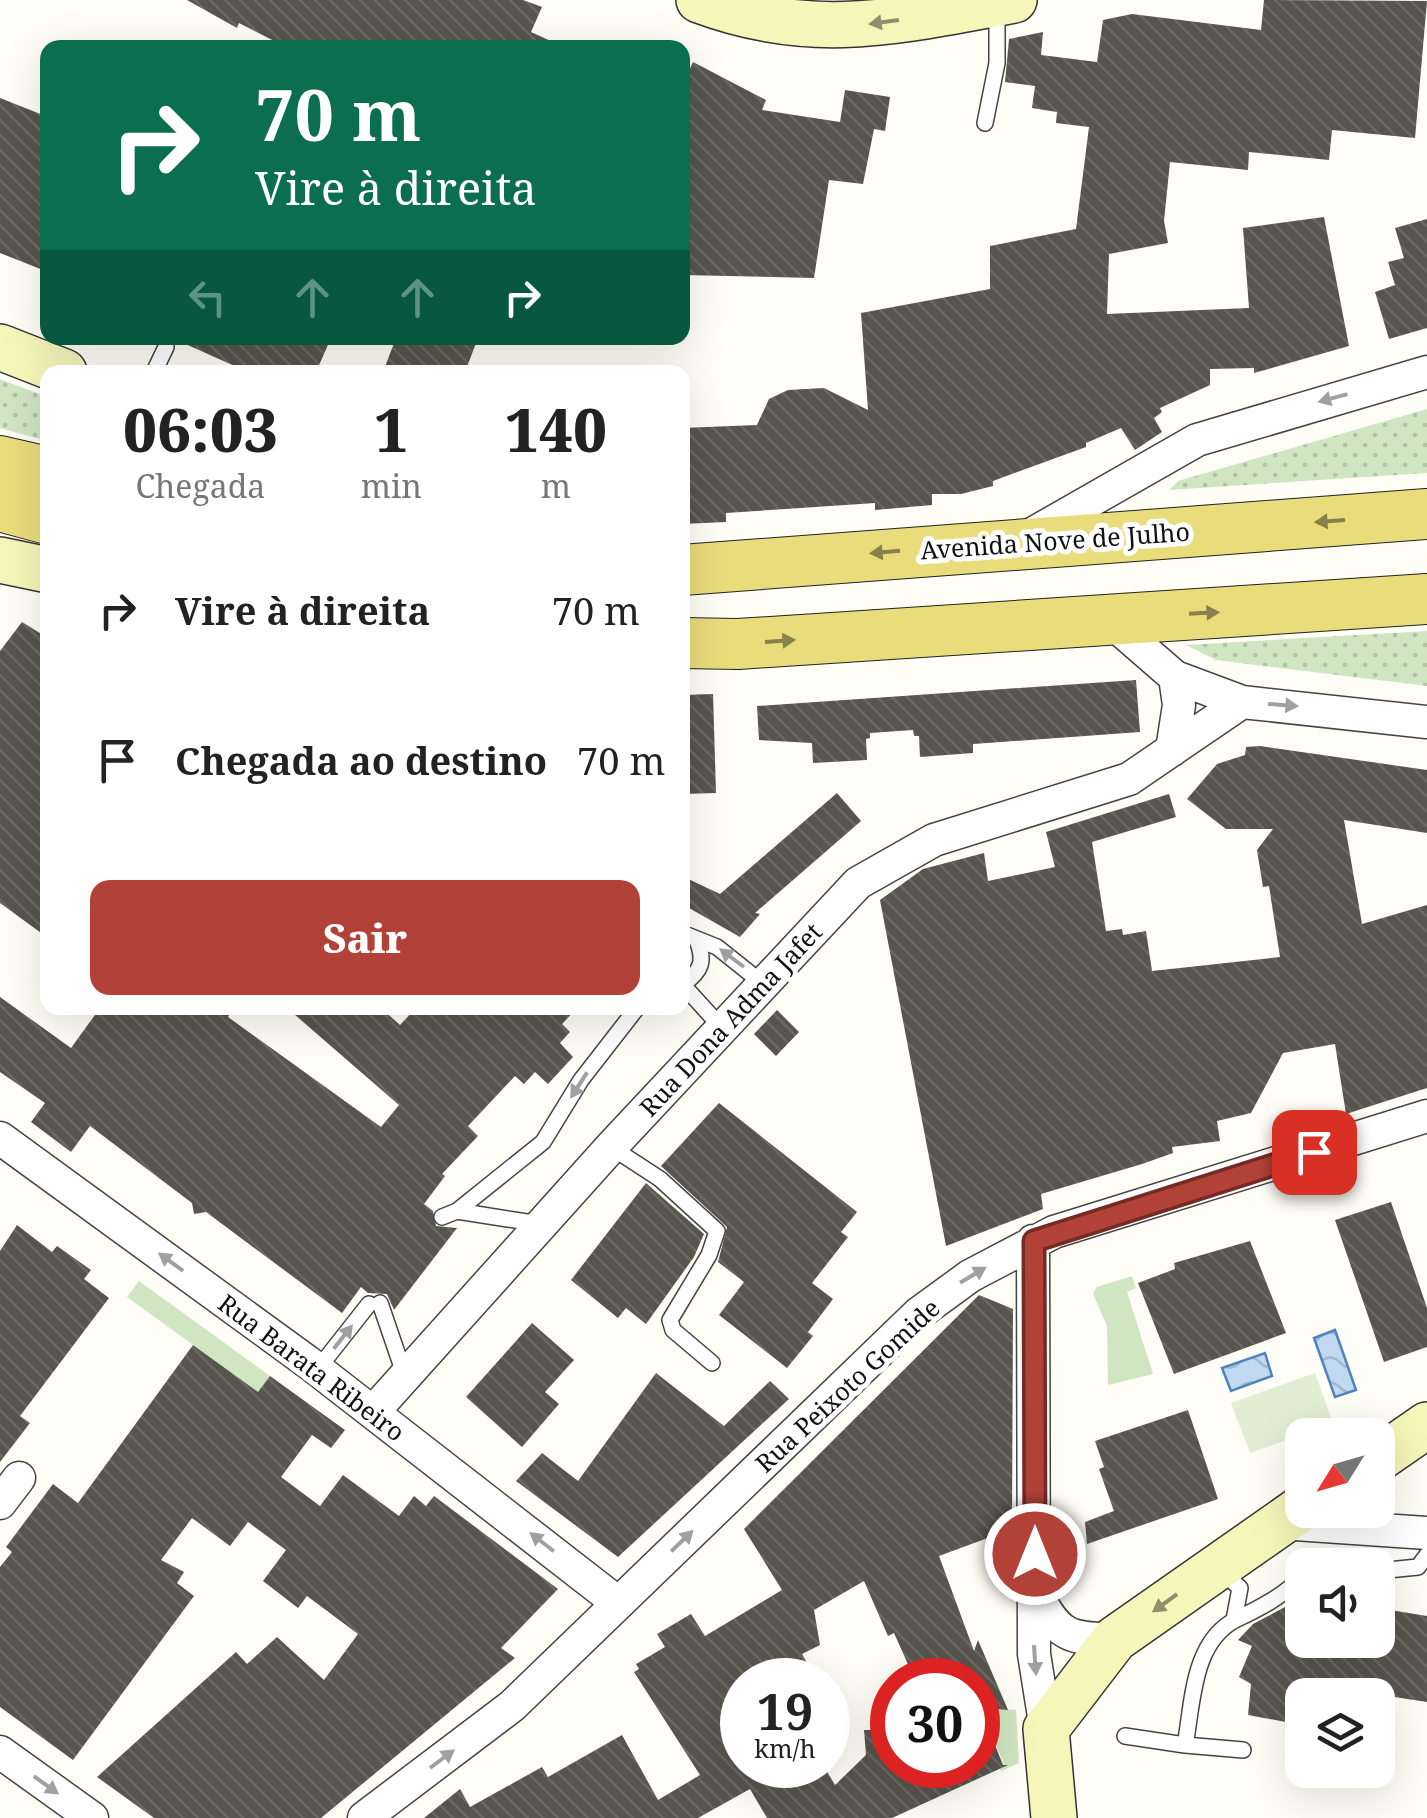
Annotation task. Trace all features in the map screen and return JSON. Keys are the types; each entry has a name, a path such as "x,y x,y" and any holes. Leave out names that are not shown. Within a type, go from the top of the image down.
{"main road":[{"path":"0,462 40,470"},
{"path":"0,506 40,517"},
{"name":"Avenida Nove de Julho","path":"690,569 1427,514"},
{"path":"690,643 738,644 1427,600"}],"street":[{"path":"700,0 737,14 837,28 1005,2"},
{"path":"0,347 46,365"},
{"path":"1017,543 1197,440 1427,372"},
{"path":"1,561 40,568"},
{"path":"1107,618 1175,678 1242,702 1335,708 1427,722"},
{"path":"1172,750 1178,705 1175,678"},
{"name":"Rua Dona Adma Jafet","path":"373,1412 832,908 882,867 971,827 1129,779 1242,702"},
{"name":"Rua Peixoto Gomide","path":"364,1818 512,1706 918,1314 970,1276 1034,1241 1427,1116"},
{"name":"Rua Barata Ribeiro","path":"0,1138 373,1412 618,1603"},
{"path":"1034,1241 1034,1654 1054,1818"},
{"path":"1395,1448 1427,1425"},
{"path":"1046,1728 1115,1639 1285,1519"},
{"path":"1389,1528 1427,1533"},
{"path":"1035,1590 1049,1618 1066,1634 1082,1640 1115,1639"},
{"path":"0,1752 92,1818"}],"lane":[{"path":"985,123 1005,2"},
{"path":"157,365 166,347"},
{"path":"690,936 718,947 762,983"},
{"path":"690,936 704,957 698,974 690,979"},
{"path":"690,992 722,1028"},
{"path":"544,1224 450,1214 543,1142 581,1080 632,1015"},
{"path":"612,1146 660,1179 717,1231 709,1255 670,1320 673,1330 712,1363"},
{"path":"317,1370 374,1303 405,1376"},
{"path":"1395,1569 1418,1567 1427,1555"},
{"path":"1184,1745 1199,1663 1234,1620 1240,1588 1216,1567"},
{"path":"1234,1620 1254,1613 1285,1590"},
{"path":"1125,1736 1243,1750"}],"green space":[{"path":"0,379 40,394 40,439 0,428"},
{"path":"1427,409 1427,473 1169,490 1178,481"},
{"path":"1427,631 1427,686 1216,660 1186,645"},
{"path":"1132,1276 1136,1288 1127,1292 1153,1374 1108,1385 1107,1326 1093,1294 1097,1287"},
{"path":"139,1281 270,1376 258,1392 127,1297"},
{"path":"1315,1373 1331,1418 1285,1418 1285,1440 1250,1453 1231,1403"},
{"path":"1000,1710 1016,1710 1019,1763 1001,1771 1004,1764 1000,1755"}],"water":[{"path":"1335,1330 1356,1390 1335,1397 1314,1338"},
{"path":"1265,1353 1272,1376 1231,1391 1222,1368"}],"building":[{"path":"187,0 523,0 542,7 531,32 548,40 272,40 239,23 237,28"},
{"path":"1264,0 1427,1 1415,138 1332,130 1329,160 1249,152 1248,170 1170,162 1164,221 1168,243 1109,254 1107,314 1249,308 1243,228 1324,217 1349,346 1254,373 1254,368 1210,369 1210,385 1160,408 1162,412 1154,418 1162,432 1135,450 1121,428 1086,443 1086,447 993,481 993,486 961,494 932,494 932,505 875,510 875,503 726,513 726,522 690,524 690,428 757,425 769,399 788,390 824,388 868,410 861,313 990,289 990,246 1076,229 1089,127 1056,123 1057,112 1032,108 1035,86 1005,82 1009,39 1043,32 1041,55 1097,62 1103,20 1132,14 1261,30"},
{"path":"693,62 766,100 762,110 840,122 845,90 890,97 885,131 874,129 863,184 829,180 814,278 690,275"},
{"path":"0,98 40,114 40,269 0,253"},
{"path":"1427,219 1427,328 1389,339 1375,292 1395,285 1388,262 1404,258 1395,228"},
{"path":"188,345 328,345 319,365 232,365"},
{"path":"393,345 475,345 468,365 386,365"},
{"path":"22,622 40,633 40,932 0,903 0,651"},
{"path":"1136,680 1140,732 973,744 973,753 920,757 919,736 914,736 913,730 870,733 866,739 867,760 813,763 812,743 759,740 757,706"},
{"path":"713,694 716,793 690,794 690,695"},
{"path":"1246,747 1427,770 1427,833 1344,820 1362,924 1427,905 1427,1088 1346,1114 1335,1044 1283,1053 1251,1113 1217,1121 1220,1141 1172,1147 1173,1153 1041,1194 1043,1209 946,1246 880,900 923,869 984,853 988,881 1055,867 1046,832 1169,794 1176,817 1092,842 1106,931 1122,929 1123,935 1146,931 1152,971 1280,957 1269,886 1263,887 1257,850 1273,829 1226,829 1187,799 1217,764 1245,755"},
{"path":"837,793 861,821 755,913 760,914 740,937 690,909 690,880 720,894"},
{"path":"0,997 71,1048 95,1015 229,1015 381,1127 399,1105 295,1015 389,1015 400,1025 409,1015 570,1015 562,1024 570,1032 560,1043 573,1057 548,1084 535,1072 524,1084 515,1076 468,1126 478,1136 442,1174 445,1176 424,1204 433,1211 436,1226 457,1228 394,1310 387,1294 368,1293 361,1287 342,1313 206,1212 194,1214 192,1203 90,1126 71,1152 31,1122 45,1103 0,1072"},
{"path":"777,1010 799,1032 776,1056 754,1034"},
{"path":"719,1103 857,1212 841,1232 848,1237 812,1283 833,1299 808,1332 813,1336 787,1368 719,1315 744,1282 718,1262 727,1227 661,1166"},
{"path":"646,1183 704,1234 694,1257 646,1324 626,1308 618,1318 571,1280"},
{"path":"1391,1202 1427,1308 1427,1347 1384,1362 1335,1220"},
{"path":"17,1225 52,1252 57,1246 91,1270 84,1279 109,1298 20,1416 30,1423 0,1462 0,1251"},
{"path":"1250,1241 1286,1333 1174,1374 1138,1283 1175,1269 1174,1263"},
{"path":"979,1295 1013,1309 1012,1529 939,1556 974,1651 978,1640 986,1658 905,1658 894,1633 888,1636 864,1581 814,1610 820,1645 802,1654 804,1658 720,1658 720,1788 850,1788 850,1770 866,1755 864,1730 870,1730 870,1788 958,1788 892,1818 767,1818 750,1789 698,1818 424,1818 460,1789 470,1807 542,1767 548,1777 622,1735 658,1800 700,1775 634,1672 639,1669 636,1664 665,1647 657,1634 691,1614 705,1636 782,1590 744,1529"},
{"path":"532,1323 574,1360 545,1392 559,1404 522,1447 466,1397"},
{"path":"193,1345 258,1392 270,1376 345,1430 331,1448 312,1435 281,1477 320,1506 343,1475 399,1516 414,1496 426,1506 434,1496 558,1589 501,1648 515,1658 321,1818 154,1818 97,1777 236,1652 247,1664 277,1637 324,1680 358,1634 307,1596 298,1608 263,1581 286,1550 248,1522 230,1546 192,1518 161,1560 184,1572 177,1583 194,1596 73,1760 0,1707 0,1567 12,1552 6,1547 53,1484 78,1503"},
{"path":"656,1373 724,1426 770,1381 789,1399 618,1557 516,1481 542,1453 578,1481"},
{"path":"1188,1410 1218,1499 1087,1544 1085,1522 1114,1511 1099,1469 1104,1467 1095,1441"},
{"path":"1285,1607 1285,1658 1395,1658 1395,1611 1427,1616 1427,1702 1395,1697 1395,1678 1285,1678 1285,1722 1248,1715 1251,1684 1239,1677 1252,1646 1238,1640 1253,1624"},
{"path":"1000,1691 1008,1710 1000,1709"}],"route":[{"path":"1035,1554 1034,1241 1314,1152"}]}
